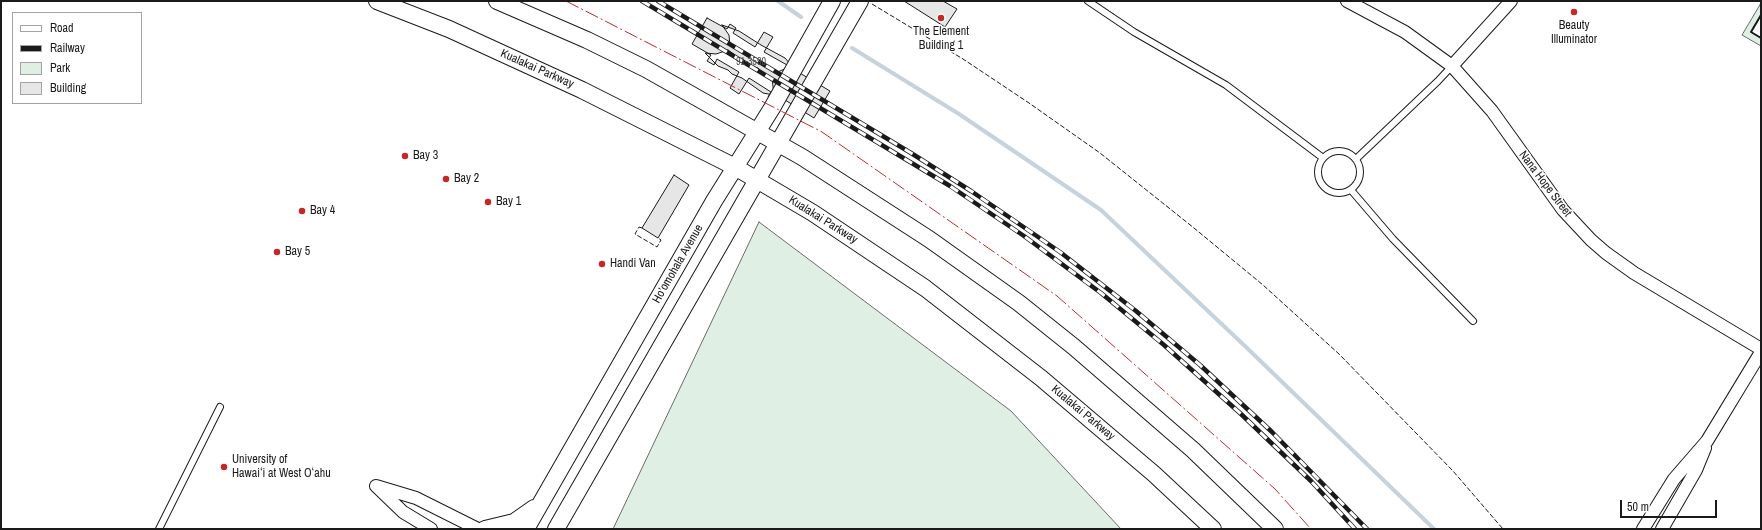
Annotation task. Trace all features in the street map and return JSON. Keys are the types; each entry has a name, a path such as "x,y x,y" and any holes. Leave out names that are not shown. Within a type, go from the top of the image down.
{"main road":[{"name":"Kualakai Parkway","path":"377,1 449,29 582,90 735,167 896,267 974,324 1086,415 1154,474 1212,529"},
{"path":"497,1 587,40 646,69 836,178 917,231 1031,313 1074,347 1193,450 1275,529"},
{"name":"Ho’omohala Avenue","path":"526,529 832,1"},
{"path":"559,526 756,179 778,144 860,1"},
{"path":"485,529 514,522 526,515 543,500"}],"street":[{"name":"Nana Hope Street","path":"1347,1 1404,32 1452,66 1492,111 1563,210 1591,240 1634,273 1761,351"},
{"path":"1452,66 1511,1"},
{"path":"1643,529 1674,479 1707,441 1761,351"},
{"path":"1662,529 1696,470 1707,441"},
{"path":"431,529 403,512 376,486 416,498 478,529"}],"lane":[{"path":"1088,1 1134,32 1226,85 1323,158"},
{"path":"1356,159 1452,66"},
{"path":"1336,151 1350,154 1356,159 1360,172 1359,180 1351,190 1338,194 1332,192 1321,184 1318,172 1323,158 1336,151"},
{"path":"1351,190 1393,239 1473,320"},
{"path":"159,529 220,408"}],"green space":[{"path":"1761,3 1761,15 1751,32 1761,38 1761,46 1742,35"},
{"path":"759,222 1011,411 1121,529 613,529"}],"building":[{"name":"The Element Building 1","path":"904,1 943,1 957,9 945,27"},
{"path":"707,18 727,29 730,24 736,28 733,33 755,47 764,32 773,37 764,52 787,65 790,60 796,64 793,69 830,91 814,118 777,95 774,100 768,97 771,92 749,78 739,94 730,88 739,72 717,59 714,65 707,61 711,55 692,44"},
{"path":"722,25 739,31 785,58 792,66 775,73 752,57 745,55 739,49 730,46 729,35"},
{"path":"728,50 749,65 758,68 764,74 772,78 774,95 763,93 742,78 718,66 705,53 716,54"},
{"path":"674,175 689,185 658,238 642,228"}],"waterway":[{"path":"778,1 801,17"},
{"path":"852,48 959,114 1101,210 1247,348 1434,529"}],"railway":[{"path":"642,1 950,186 1024,236 1101,293 1164,345 1241,414 1311,481 1355,529"},
{"path":"658,1 911,153 971,191 1060,252 1136,311 1200,365 1272,432 1367,529"}],"fence":[{"path":"872,4 963,59 1100,153 1263,285 1339,354 1453,471 1503,529"},
{"path":"642,228 639,227 635,234 657,247 661,240 658,238"}],"wall":[{"path":"1761,15 1751,32 1761,38"}],"power":[{"path":"566,1 822,132 1057,296 1275,489 1311,529"}],"place":[{"name":"Beauty Illuminator","path":"1574,12"},
{"name":"The Element Building 1","path":"941,18"},
{"name":"Bay 3","path":"405,156"},
{"name":"Bay 2","path":"446,179"},
{"name":"Bay 1","path":"488,202"},
{"name":"Bay 4","path":"302,211"},
{"name":"Bay 5","path":"277,252"},
{"name":"Handi Van","path":"602,264"},
{"name":"University of Hawaiʻi at West Oʻahu","path":"224,467"}]}
